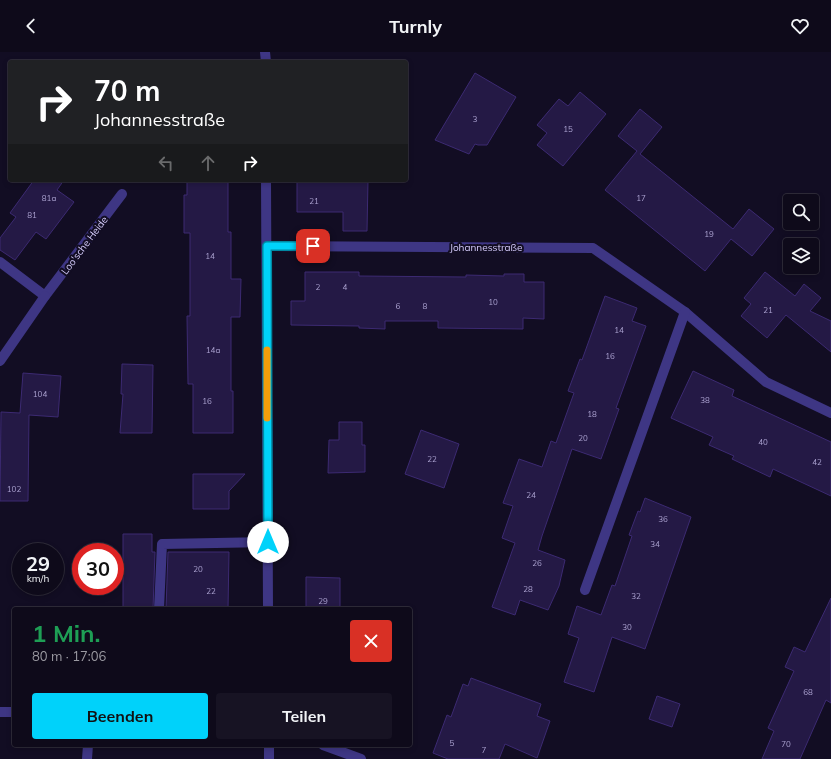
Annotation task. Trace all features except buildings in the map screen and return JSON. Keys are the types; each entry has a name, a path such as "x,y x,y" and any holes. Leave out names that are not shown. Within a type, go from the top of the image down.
{"street":[{"path":"266,182 268,607"},
{"name":"Loo'sche Heide","path":"0,361 45,296 122,194"},
{"name":"Johannesstraße","path":"267,246 593,248 685,312 766,382 831,413"},
{"path":"0,262 45,296"},
{"path":"585,590 685,312"},
{"path":"159,607 162,544 268,542"},
{"path":"0,712 12,712"},
{"path":"87,759 88,747"},
{"path":"269,747 269,759"},
{"path":"328,747 361,759"}],"slow traffic":[{"path":"267,350 267,418"}],"route":[{"path":"268,542 267,246 313,246"}]}
